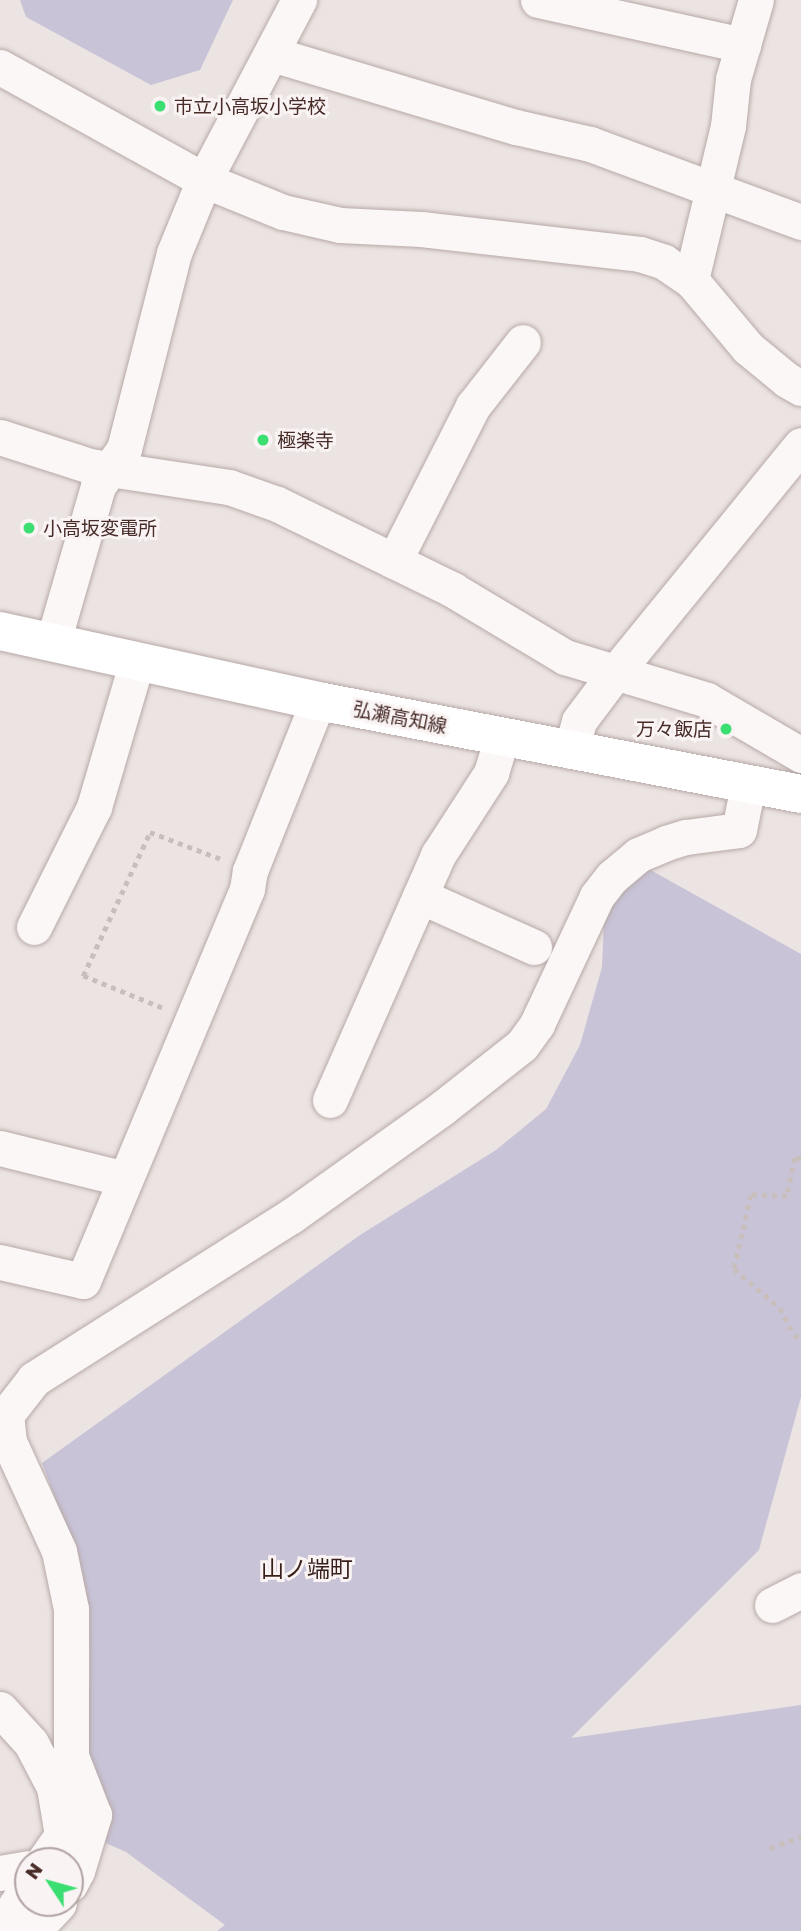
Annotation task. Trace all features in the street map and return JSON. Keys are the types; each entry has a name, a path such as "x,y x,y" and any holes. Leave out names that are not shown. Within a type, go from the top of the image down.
{"main road":[{"name":"弘瀬高知線","path":"0,631 318,701 801,794"}],"street":[{"path":"53,642 98,486 124,449 174,253 204,180 299,0"},
{"path":"538,0 743,45"},
{"path":"691,280 728,126 733,79 756,0"},
{"path":"272,54 516,127 590,144 801,222"},
{"path":"0,67 204,180 283,212 340,225 421,229 640,254 664,262 691,280 748,348 801,388"},
{"path":"394,561 473,406 523,342"},
{"path":"0,437 39,452 90,466 229,487 277,503 453,590 565,657 707,700 801,755"},
{"path":"571,751 579,721 801,444"},
{"path":"34,927 94,807 137,661"},
{"path":"0,1262 83,1281 247,890 250,871 318,701"},
{"path":"330,1100 438,855 491,773 502,737"},
{"path":"84,1850 94,1815 71,1756 71,1609 58,1551 9,1442 6,1415 34,1379 291,1216 441,1109 522,1045 537,1024 597,896 612,877 638,855 666,843 686,837 738,830 748,785"},
{"path":"420,896 534,947"},
{"path":"0,1148 125,1179"},
{"path":"0,1709 32,1743 54,1787 62,1835 54,1847"},
{"path":"0,1930 11,1875"},
{"path":"33,1931 46,1917"}],"path":[{"path":"192,1020 83,976 150,832 250,871"},
{"path":"801,1159 795,1158 787,1196 751,1195 734,1269 780,1308 794,1335 801,1339"},
{"path":"770,1848 801,1837"}],"shaded area":[{"path":"20,0 233,0 200,70 151,85 26,17"},
{"path":"638,863 801,954 801,1397 759,1550 571,1738 801,1705 801,1931 217,1931 225,1925 126,1852 101,1841 111,1810 78,1758 90,1678 89,1610 74,1549 42,1463 360,1235 496,1150 546,1109 580,1045 602,967 605,895"}],"place":[{"name":"市立小高坂小学校","path":"160,106"},
{"name":"極楽寺","path":"263,440"},
{"name":"小高坂変電所","path":"29,528"},
{"name":"万々飯店","path":"726,729"}],"district":[{"name":"山ノ端町","path":"307,1568"}]}
